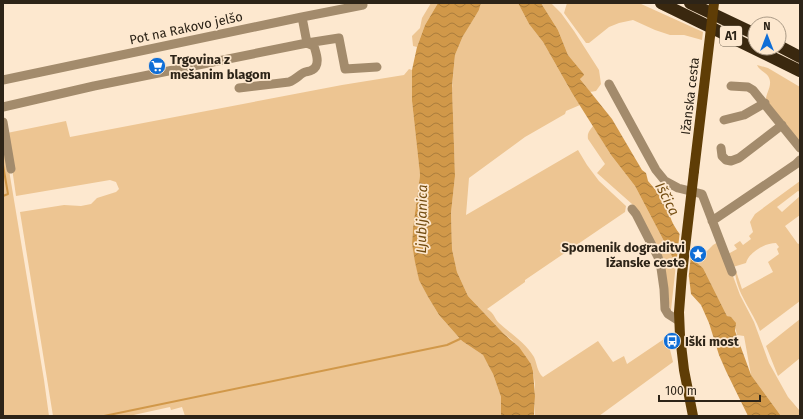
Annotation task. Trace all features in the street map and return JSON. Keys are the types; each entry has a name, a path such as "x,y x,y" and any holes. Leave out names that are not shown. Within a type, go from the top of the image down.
{"highway":[{"name":"A1","path":"661,3 800,71"},
{"name":"A1","path":"690,3 747,30"},
{"path":"787,50 800,57"}],"main road":[{"name":"Ižanska cesta","path":"694,416 684,370 679,321 679,303 714,3"}],"street":[{"name":"Pot na Rakovo jelšo","path":"3,80 302,17 363,6"},
{"path":"302,17 307,43"},
{"path":"3,107 102,84 339,38 345,70 377,67"},
{"path":"239,88 289,82 301,74 311,71 317,63 314,46 307,43"},
{"path":"609,84 656,170 665,181 678,188 702,194 732,272"},
{"path":"731,86 748,87 753,90 800,148"},
{"path":"724,120 744,115 765,103"},
{"path":"3,122 11,170"},
{"path":"721,148 722,156 726,160 731,161 739,158 782,126"},
{"path":"712,221 800,160"},
{"path":"632,209 658,257 663,277 664,308 666,313 679,321"}],"shaded area":[{"path":"431,3 438,3 425,25 417,47 413,46 412,36 420,28 422,18"},
{"path":"481,3 518,3 529,24 543,42 580,105 566,111 565,114 525,137 469,178 466,215 578,150 599,181 626,206 625,212 525,280 525,282 487,309 499,323 530,352 534,357 539,373 543,377 598,341 613,362 624,356 627,364 667,337 673,362 599,416 535,416 535,385 531,364 512,340 503,333 468,296 457,272 452,249 451,213 455,176 452,88 455,55 466,29 479,10"},
{"path":"541,3 551,3 561,13 599,70 601,84 596,91 590,92 580,79 583,73 568,55 558,30"},
{"path":"567,3 639,3 703,32 702,40 684,35 670,35 633,20 609,27 589,43 586,43 564,13"},
{"path":"757,65 768,68 800,87 800,144 766,101 770,86 770,79"},
{"path":"409,69 412,70 412,101 420,175 412,244 419,279 439,315 462,341 483,355 488,363 501,397 501,416 185,416 182,407 171,410 170,407 129,416 53,416 20,212 64,205 81,206 91,204 97,198 116,192 119,189 116,182 110,180 16,196 7,133 66,121 70,137 342,85 404,75"},
{"path":"593,126 611,155 635,186 676,264 671,310 664,267 668,265 666,259 662,260 638,211 597,173 605,164 588,139 588,133"},
{"path":"3,134 44,380 49,416 3,416"},
{"path":"800,181 800,192 798,191 777,207 782,212 800,196 800,215 785,226 798,244 800,243 800,301 760,331 738,287 735,271 742,289 773,272 768,262 779,254 777,249 779,247 776,243 762,246 750,255 746,263 733,267 728,254 737,249 734,245 740,241 743,245 751,239 749,236 753,232 750,222 755,214"},
{"path":"718,242 740,295 754,322 769,363 788,397 800,411 800,416 781,416 751,375 744,336 737,335 734,321 727,316 703,268 696,262 696,257 698,260"},
{"path":"800,319 800,358 778,376 766,346"}],"water":[{"name":"Ljubljanica","path":"438,3 481,3 479,10 463,36 455,55 452,86 455,176 451,213 452,249 457,272 468,296 503,333 519,347 531,364 535,396 534,416 501,416 501,397 493,374 483,355 462,341 439,315 419,280 412,244 420,175 412,101 412,70 417,47 425,25"},
{"name":"Iščica","path":"518,3 541,3 558,30 568,55 583,73 584,75 580,79 612,119 642,170 646,173 648,181 659,194 665,206 668,207 670,217 675,227 693,250 696,262 703,268 727,316 731,317 736,323 735,331 751,375 781,416 748,416 719,355 709,323 701,305 691,294 689,277 676,264 635,186 611,155 572,93 543,42 529,24"}],"pier":[{"path":"680,230 689,239 692,246 688,283 687,278 676,266"}],"waterway":[{"path":"3,165 8,194 3,196"},
{"path":"104,416 447,345 462,338"}],"place":[{"name":"Trgovina z mešanim blagom","path":"157,66"},
{"name":"Spomenik dograditvi Ižanske ceste","path":"698,254"},
{"name":"Iški most","path":"672,341"}]}
